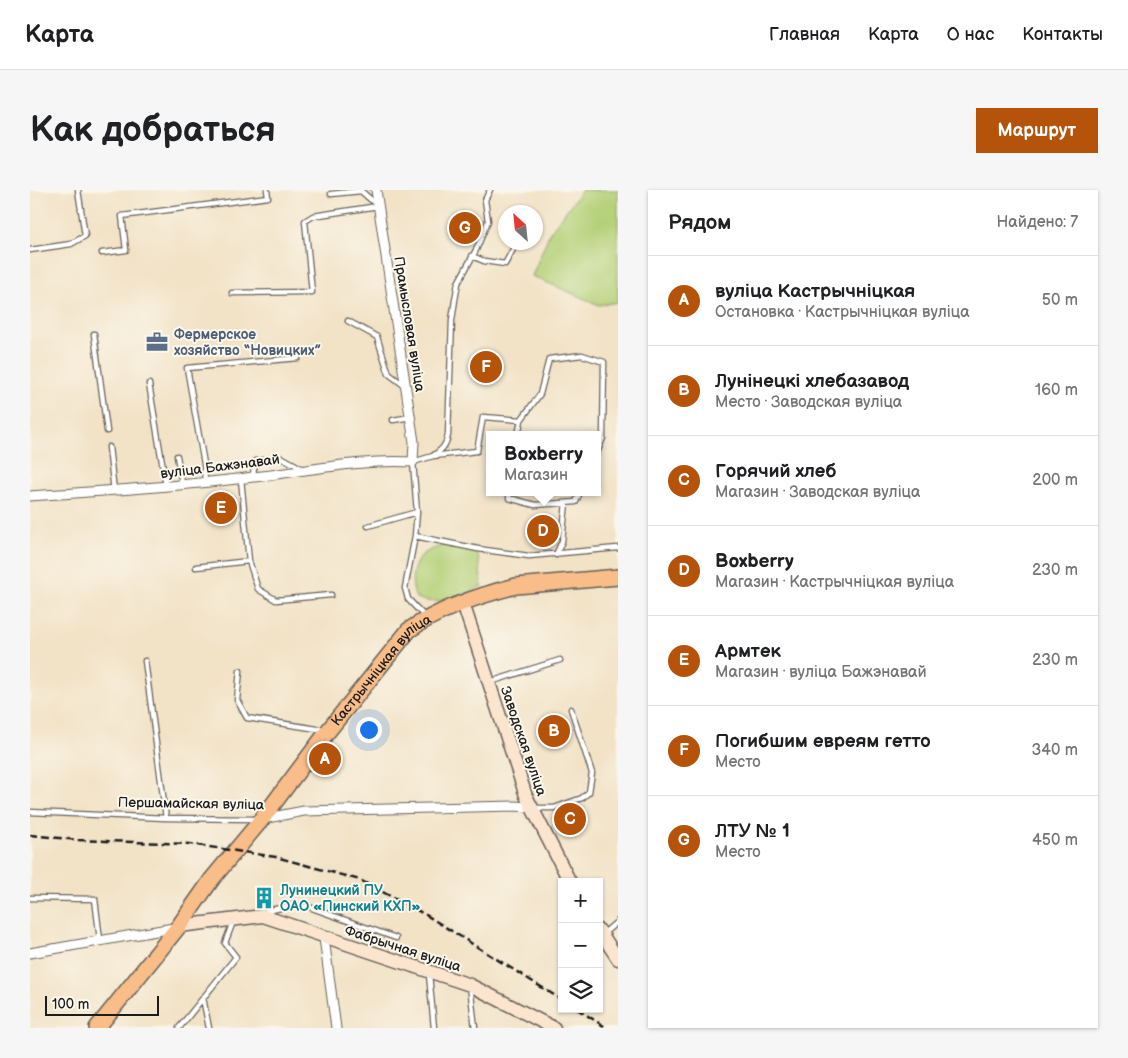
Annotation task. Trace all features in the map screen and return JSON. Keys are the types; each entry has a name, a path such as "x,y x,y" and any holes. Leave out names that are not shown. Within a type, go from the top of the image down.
{"main road":[{"name":"Кастрычніцкая вуліца","path":"97,1028 179,926 212,879 262,819 328,730 409,630 426,618 516,586 618,577"}],"street":[{"name":"Прамысловая вуліца","path":"376,190 414,442 413,462"},
{"name":"вуліца Бажэнавай","path":"30,496 205,483 390,460 413,462"},
{"name":"Заводская вуліца","path":"464,603 530,807 568,878"},
{"name":"Першамайская вуліца","path":"262,819 304,811 530,807"},
{"name":"Фабрычная вуліца","path":"30,953 179,926 263,916 324,938 470,985 551,1027"},
{"path":"603,935 618,959"},
{"path":"324,938 336,1028"}],"lane":[{"path":"30,250 71,244 85,236 78,190"},
{"path":"102,253 126,250 122,216 268,197 267,190"},
{"path":"433,456 442,450 448,435 454,306 458,283 488,221 485,200 490,190"},
{"path":"331,194 361,191 378,206"},
{"path":"232,294 312,292 305,221 313,216 378,206"},
{"path":"472,256 505,264 513,250"},
{"path":"348,320 377,337 389,374 406,387"},
{"path":"94,334 107,431"},
{"path":"519,431 521,420 540,394 549,359 582,355 604,362 603,438 601,443"},
{"path":"205,483 204,464 187,368 298,358"},
{"path":"150,384 166,486"},
{"path":"392,420 410,417"},
{"path":"426,618 408,599 406,588 415,536 416,512 413,462 433,456 476,451 484,417 521,420"},
{"path":"109,448 114,491"},
{"path":"177,456 182,484"},
{"path":"252,477 256,461 283,458 305,470"},
{"path":"241,479 248,561 258,589 276,600 331,596"},
{"path":"509,496 509,498 535,505 576,502 578,496"},
{"path":"556,555 562,541 566,503"},
{"path":"368,526 416,512"},
{"path":"415,536 478,549 529,556 618,548"},
{"path":"196,567 248,561"},
{"path":"488,682 560,660"},
{"path":"145,661 166,818"},
{"path":"240,671 237,700 247,718 328,730"},
{"path":"530,807 554,808 582,798 589,792 592,773 571,709"},
{"name":"Першамайская вуліца","path":"30,812 166,818 262,819"},
{"path":"30,898 95,899 100,940"},
{"path":"248,918 278,908 308,907 396,938"},
{"path":"179,1028 236,957 225,943 234,920"},
{"path":"603,931 618,921"},
{"path":"429,973 434,1028"},
{"path":"470,985 475,1028"},
{"path":"203,998 209,1028"}],"green space":[{"path":"582,190 618,190 618,302 599,305 532,276 550,232"},
{"path":"445,545 469,548 478,555 482,586 449,600 424,601 416,598 412,581 418,560 427,552"}],"railway":[{"path":"30,835 78,840 190,844 276,857 360,880 426,915 558,998"},
{"path":"583,1013 607,1028"}],"place":[{"name":"ЛТУ № 1","path":"465,228"},
{"name":"Фермерское хозяйство “Новицких”","path":"157,342"},
{"name":"Погибшим евреям гетто","path":"486,367"},
{"name":"Армтек","path":"221,508"},
{"name":"Boxberry","path":"543,531"},
{"name":"Лунінецкі хлебазавод","path":"554,731"},
{"name":"вуліца Кастрычніцкая","path":"325,759"},
{"name":"Горячий хлеб","path":"570,819"},
{"name":"Лунинецкий ПУ ОАО «Пинский КХП»","path":"264,898"}]}
